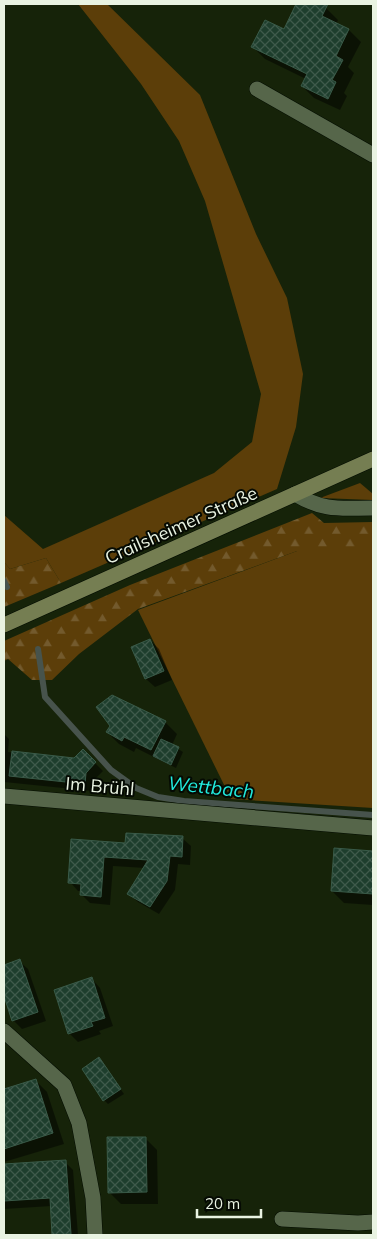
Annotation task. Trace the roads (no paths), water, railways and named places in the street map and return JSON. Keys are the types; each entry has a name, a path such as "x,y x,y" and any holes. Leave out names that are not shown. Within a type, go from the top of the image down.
{"main road":[{"name":"Crailsheimer Straße","path":"4,625 373,459"}],"street":[{"path":"257,89 373,155"},
{"path":"295,494 325,508 373,508"},
{"name":"Im Brühl","path":"4,796 373,828"},
{"path":"4,1031 64,1085 79,1123 93,1198 96,1235"},
{"path":"282,1219 373,1222"}],"waterway":[{"name":"Wettbach","path":"4,581 7,587"},
{"name":"Wettbach","path":"38,649 45,697 111,770 136,788 158,797 184,801 373,815"}]}
